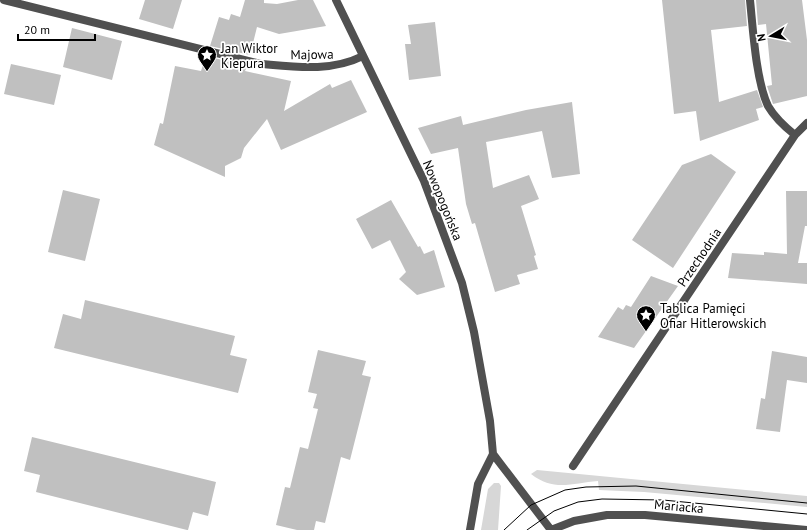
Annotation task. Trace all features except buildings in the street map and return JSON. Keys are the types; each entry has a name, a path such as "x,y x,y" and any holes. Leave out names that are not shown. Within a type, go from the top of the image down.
{"street":[{"name":"Majowa","path":"4,0 261,64 296,68 334,66 348,63 363,56"},
{"name":"Nowopogońska","path":"336,0 424,181 462,283 474,332 490,421 493,454"},
{"path":"750,0 761,85 768,106 781,124 795,135"},
{"name":"Przechodnia","path":"573,466 795,135 807,123"},
{"path":"470,530 478,484 493,454 551,530"},
{"name":"Mariacka","path":"551,530 574,521 608,515 645,515 807,530"}],"shaded area":[{"path":"537,470 807,496 807,507 644,492 599,490 598,481 555,485 539,480 531,474"},
{"path":"494,483 499,483 501,486 498,530 481,530 488,489"}],"tram line":[{"path":"504,530 531,505 565,490 586,487 636,486 807,503"},
{"path":"527,530 554,511 578,502 602,499 663,500 807,514"}],"place":[{"name":"Jan Wiktor Kiepura","path":"207,72"},
{"name":"Tablica Pamięci Ofiar Hitlerowskich","path":"646,332"}]}
